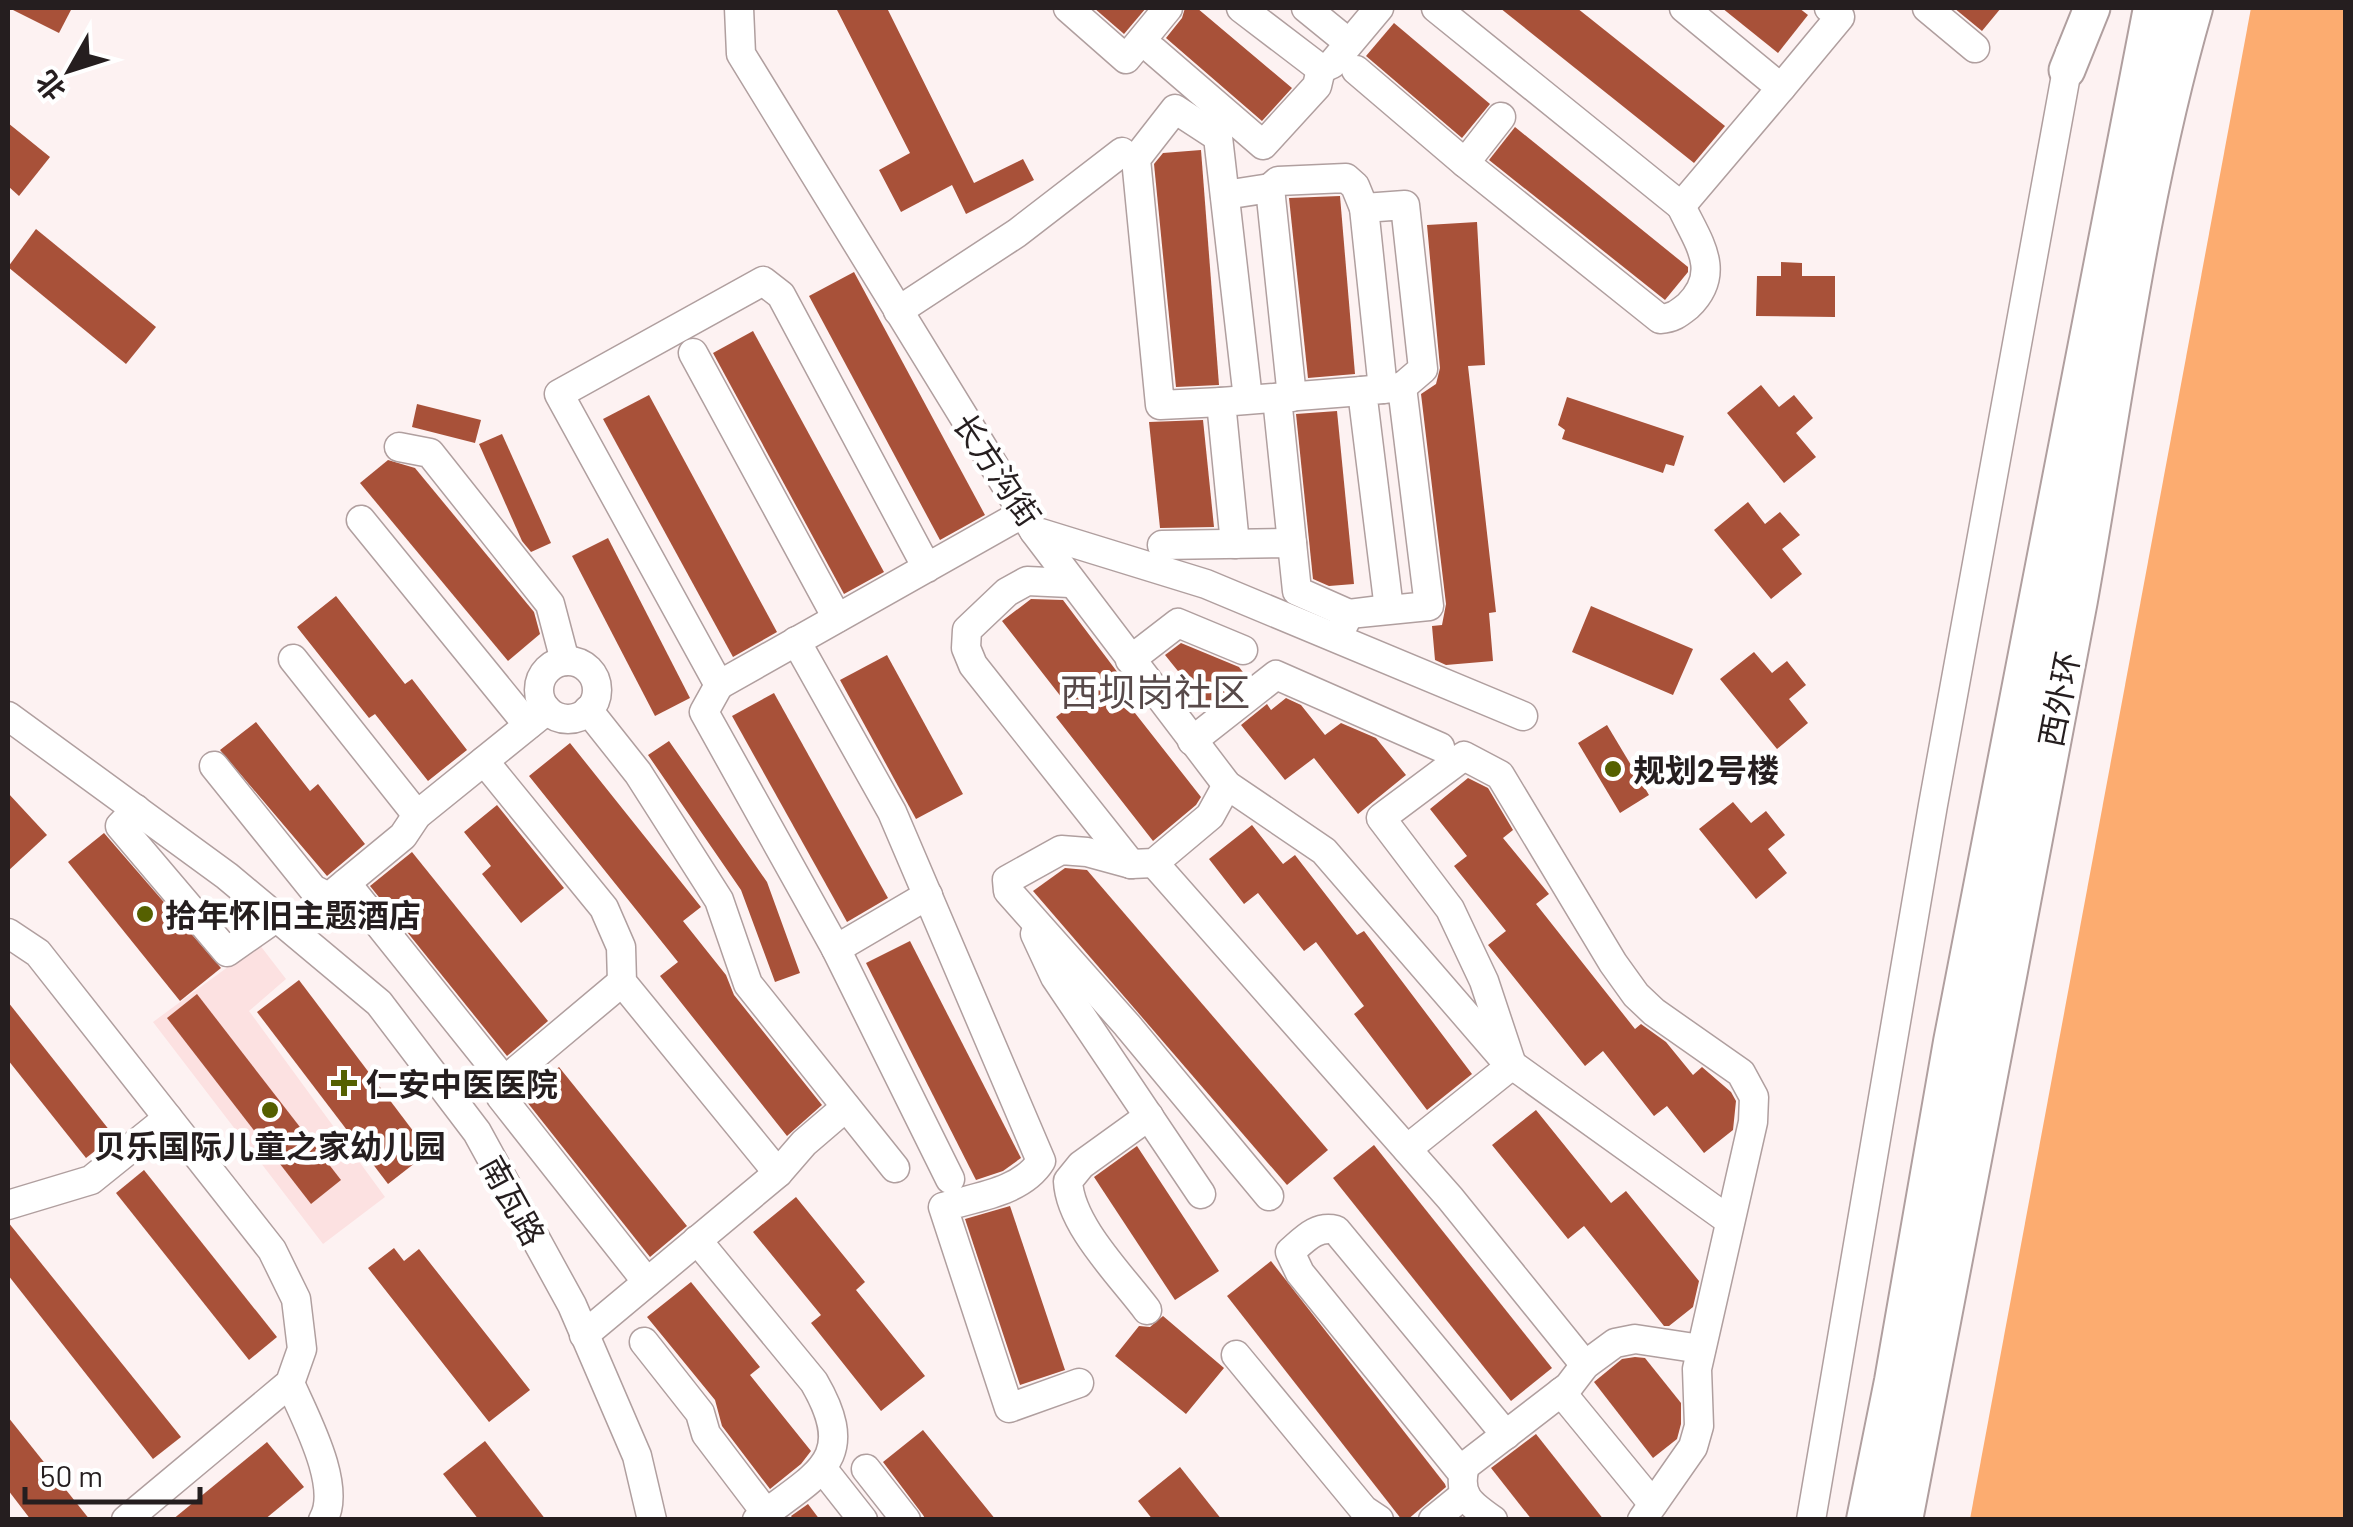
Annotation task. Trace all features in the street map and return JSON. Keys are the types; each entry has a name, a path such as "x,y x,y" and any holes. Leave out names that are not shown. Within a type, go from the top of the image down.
{"highway":[{"name":"西外环","path":"1910,1386 1954,1042 2154,8"},
{"name":"西外环","path":"1910,1386 2076,600 2174,69 2192,8"},
{"path":"1867,1520 1910,1386"},
{"path":"1902,1520 1910,1386"}],"main road":[{"path":"2067,70 2081,9"}],"street":[{"name":"长方沟街","path":"740,8 741,54 1028,523 1343,626 1523,716"},
{"path":"1068,8 1126,60 1168,8"},
{"path":"1241,8 1321,68"},
{"path":"1306,8 1464,163 1660,319 1673,318 1698,295 1705,281 1707,262 1681,206 1436,8"},
{"path":"1321,68 1352,56 1379,8"},
{"path":"1684,8 1781,88"},
{"path":"1681,206 1840,16 1830,8"},
{"path":"1927,8 1974,48"},
{"path":"1154,51 1263,145 1316,86 1321,68"},
{"path":"1811,1520 1933,805 2067,70"},
{"path":"1343,626 1297,591 1292,543 1260,399 1218,137 1175,109 1136,159 1160,404 1260,399 1382,389 1423,369 1405,205 1364,208"},
{"path":"1464,163 1501,117"},
{"path":"898,311 1018,233 1122,152"},
{"path":"1225,194 1270,188 1278,182 1346,178 1355,186 1364,208 1382,389 1390,609 1343,626"},
{"path":"1236,544 1260,399 1270,188"},
{"path":"719,685 559,394 576,384 763,281 782,295 927,568"},
{"path":"693,353 836,618"},
{"path":"1343,626 1429,606 1382,389"},
{"path":"399,447 430,453 550,604 564,661"},
{"path":"214,766 313,889 329,897 403,836 418,815 538,717 542,702 540,684 548,669 564,661 582,664 594,678 596,698 588,710 575,718 538,717 361,520"},
{"path":"950,1179 836,949 704,712 719,685 927,568 1028,523 1226,786 1324,852 1504,1060 1730,1221"},
{"path":"1162,545 1292,543"},
{"path":"1070,583 1027,581 1007,592 967,630 966,648 973,665 1143,863 1407,1149 1586,1365"},
{"path":"1130,660 1178,622 1243,650"},
{"path":"796,642 892,812 1041,1161 1033,1174 1018,1184 943,1207 1010,1408 1080,1384"},
{"path":"293,659 418,815"},
{"path":"1192,741 1276,674 1440,748"},
{"path":"588,710 638,773 720,900 748,984 895,1168"},
{"name":"南瓦路","path":"8,716 227,876 379,1002 476,1132 572,1305 637,1456 652,1520"},
{"path":"1512,1065 1484,981 1450,909 1381,818 1464,756 1500,775 1636,995 1741,1073 1754,1096 1753,1122 1697,1368 1699,1426 1693,1447 1647,1512 1561,1392"},
{"path":"484,761 604,908 621,947 622,982 778,1173"},
{"path":"1226,786 1210,816 1143,863 1061,850 1006,880 1008,890 1269,1196"},
{"path":"136,809 120,826 228,952 276,918"},
{"path":"346,883 494,1070 500,1097 647,1282"},
{"path":"836,949 928,895"},
{"path":"1025,910 1055,977 1201,1194"},
{"path":"8,933 38,953 272,1250 296,1299 302,1350 290,1383 126,1520"},
{"path":"498,1086 622,982"},
{"path":"1407,1149 1512,1065"},
{"path":"584,1334 778,1173 804,1143 846,1107"},
{"path":"1147,1310 1078,1219 1068,1198 1068,1181 1081,1165 1149,1116"},
{"path":"8,1205 91,1180 168,1118"},
{"path":"1493,1520 1476,1508 1464,1484 1300,1274 1290,1252 1315,1231 1324,1227 1336,1230 1506,1436"},
{"path":"644,1342 700,1413 706,1434 762,1516 828,1463 834,1447 833,1426 814,1382 698,1240"},
{"path":"1434,1520 1464,1484 1465,1466 1561,1392 1604,1349 1635,1339 1701,1349"},
{"path":"1236,1355 1364,1510 1379,1520"},
{"path":"290,1383 316,1444 328,1489 323,1520"},
{"path":"822,1468 863,1520"},
{"path":"866,1469 906,1520"}],"shaded area":[{"path":"2251,8 2345,8 2345,1519 1970,1519"},
{"name":"贝乐国际儿童之家幼儿园","path":"259,944 286,979 249,1011 385,1197 323,1244 153,1022"}],"building":[{"path":"9,8 72,8 59,33"},
{"path":"836,8 887,8 974,183 1023,159 1034,180 966,214 952,185 901,212 879,170 910,153"},
{"path":"1094,8 1146,8 1124,34"},
{"path":"1185,8 1197,8 1292,88 1262,121 1166,38"},
{"path":"1500,8 1577,8 1725,126 1694,163"},
{"path":"1722,8 1799,8 1808,15 1778,53"},
{"path":"1954,8 2001,8 1982,31"},
{"path":"1394,23 1490,104 1462,138 1366,56"},
{"path":"8,123 50,157 19,196 8,186"},
{"path":"1515,127 1688,267 1665,300 1489,160"},
{"path":"1201,150 1219,385 1176,387 1154,164 1163,153"},
{"path":"1340,196 1355,374 1308,378 1289,198"},
{"path":"1477,222 1485,365 1468,366 1496,612 1489,613 1493,661 1446,665 1435,660 1432,626 1442,625 1446,604 1421,394 1436,384 1440,368 1427,225"},
{"path":"36,229 156,327 126,364 8,267"},
{"path":"1781,262 1802,263 1802,276 1835,276 1835,317 1756,316 1757,276 1781,276"},
{"path":"854,272 985,515 940,540 809,296"},
{"path":"753,331 884,572 844,594 713,353"},
{"path":"1761,385 1779,407 1794,395 1813,418 1796,433 1816,457 1784,483 1727,413"},
{"path":"649,395 777,632 733,657 603,419"},
{"path":"1567,397 1684,436 1674,466 1666,464 1663,473 1562,439 1565,430 1558,425"},
{"path":"417,404 481,420 475,443 412,427"},
{"path":"1337,411 1354,584 1329,586 1313,579 1296,414"},
{"path":"1203,420 1214,527 1160,528 1149,422"},
{"path":"502,434 551,543 531,552 522,541 479,444"},
{"path":"388,460 415,468 534,612 540,634 508,661 360,483"},
{"path":"1748,502 1765,524 1780,512 1800,535 1782,549 1802,574 1771,599 1714,530"},
{"path":"608,538 690,698 655,716 572,556"},
{"path":"336,596 405,684 412,679 467,750 428,781 375,714 369,718 297,627"},
{"path":"1031,599 1063,600 1118,673 1109,680 1201,797 1153,841 1056,717 1069,707 1002,621"},
{"path":"1591,606 1693,649 1673,695 1572,652"},
{"path":"1181,643 1239,667 1246,676 1207,707 1165,655"},
{"path":"1754,652 1772,673 1787,661 1806,685 1789,699 1808,723 1777,749 1720,679"},
{"path":"887,655 963,794 916,819 840,680"},
{"path":"774,693 888,898 847,922 732,716"},
{"path":"1286,698 1301,705 1325,735 1341,723 1376,738 1406,775 1358,814 1314,758 1285,780 1241,725 1267,704 1271,710"},
{"path":"256,722 310,791 318,784 365,844 327,876 220,750"},
{"name":"规划2号楼","path":"1607,725 1649,795 1620,813 1578,743"},
{"path":"669,741 767,882 800,973 775,982 741,890 648,755"},
{"path":"570,743 701,907 683,921 726,975 734,995 822,1105 787,1136 660,976 678,962 529,776"},
{"path":"1468,778 1488,788 1513,830 1503,838 1549,894 1536,904 1635,1029 1641,1024 1666,1042 1693,1075 1702,1067 1731,1092 1736,1101 1733,1130 1704,1153 1667,1106 1654,1116 1603,1051 1585,1066 1488,945 1506,931 1454,866 1467,856 1430,809"},
{"path":"8,793 47,835 8,871"},
{"path":"1733,802 1751,823 1766,811 1785,835 1768,849 1787,873 1756,899 1699,829"},
{"path":"497,805 564,888 521,923 482,874 491,866 464,832"},
{"path":"1252,825 1283,864 1295,855 1357,935 1364,931 1472,1074 1427,1110 1354,1014 1364,1006 1316,942 1304,951 1258,893 1244,904 1209,859"},
{"name":"拾年怀旧主题酒店","path":"104,833 221,968 180,1001 68,862"},
{"path":"412,852 548,1021 507,1056 370,886"},
{"path":"1065,868 1087,870 1328,1150 1287,1185 1033,891"},
{"path":"910,941 1021,1158 1003,1171 976,1180 866,963"},
{"name":"仁安中医医院","path":"299,980 429,1152 388,1184 257,1012"},
{"path":"197,994 341,1180 311,1204 167,1018"},
{"path":"8,1002 114,1136 86,1158 8,1060"},
{"path":"559,1067 687,1226 650,1257 523,1097"},
{"path":"1536,1110 1611,1203 1626,1191 1699,1281 1693,1307 1669,1326 1664,1326 1584,1226 1568,1239 1492,1145"},
{"path":"1374,1145 1552,1368 1511,1401 1333,1178"},
{"path":"1137,1146 1219,1271 1175,1300 1094,1177"},
{"path":"144,1170 277,1337 249,1360 116,1193"},
{"path":"796,1197 865,1282 856,1290 925,1376 881,1411 811,1323 821,1315 753,1232"},
{"path":"1010,1206 1065,1370 1020,1385 965,1219"},
{"path":"8,1222 181,1437 153,1459 8,1275"},
{"path":"394,1248 404,1261 419,1249 530,1390 489,1422 368,1268"},
{"path":"1271,1261 1445,1484 1407,1520 1402,1520 1227,1296"},
{"path":"691,1282 760,1367 750,1375 811,1451 770,1489 722,1426 715,1400 647,1317"},
{"path":"1163,1316 1224,1368 1186,1414 1115,1356 1139,1326 1150,1327"},
{"path":"1645,1358 1681,1403 1677,1439 1653,1458 1594,1382 1622,1359"},
{"path":"8,1417 90,1520 31,1520 8,1490"},
{"path":"923,1430 996,1520 926,1520 883,1462"},
{"path":"1536,1434 1604,1520 1532,1520 1491,1468"},
{"path":"485,1441 546,1520 479,1520 443,1474"},
{"path":"267,1442 304,1487 264,1520 172,1520"},
{"path":"1180,1467 1222,1520 1153,1520 1138,1501"},
{"path":"808,1504 820,1520 794,1520 791,1516"}],"place":[{"name":"规划2号楼","path":"1613,769"},
{"name":"拾年怀旧主题酒店","path":"145,914"},
{"name":"仁安中医医院","path":"344,1083"},
{"name":"贝乐国际儿童之家幼儿园","path":"270,1110"}],"district":[{"name":"西坝岗社区","path":"1155,691"}]}
